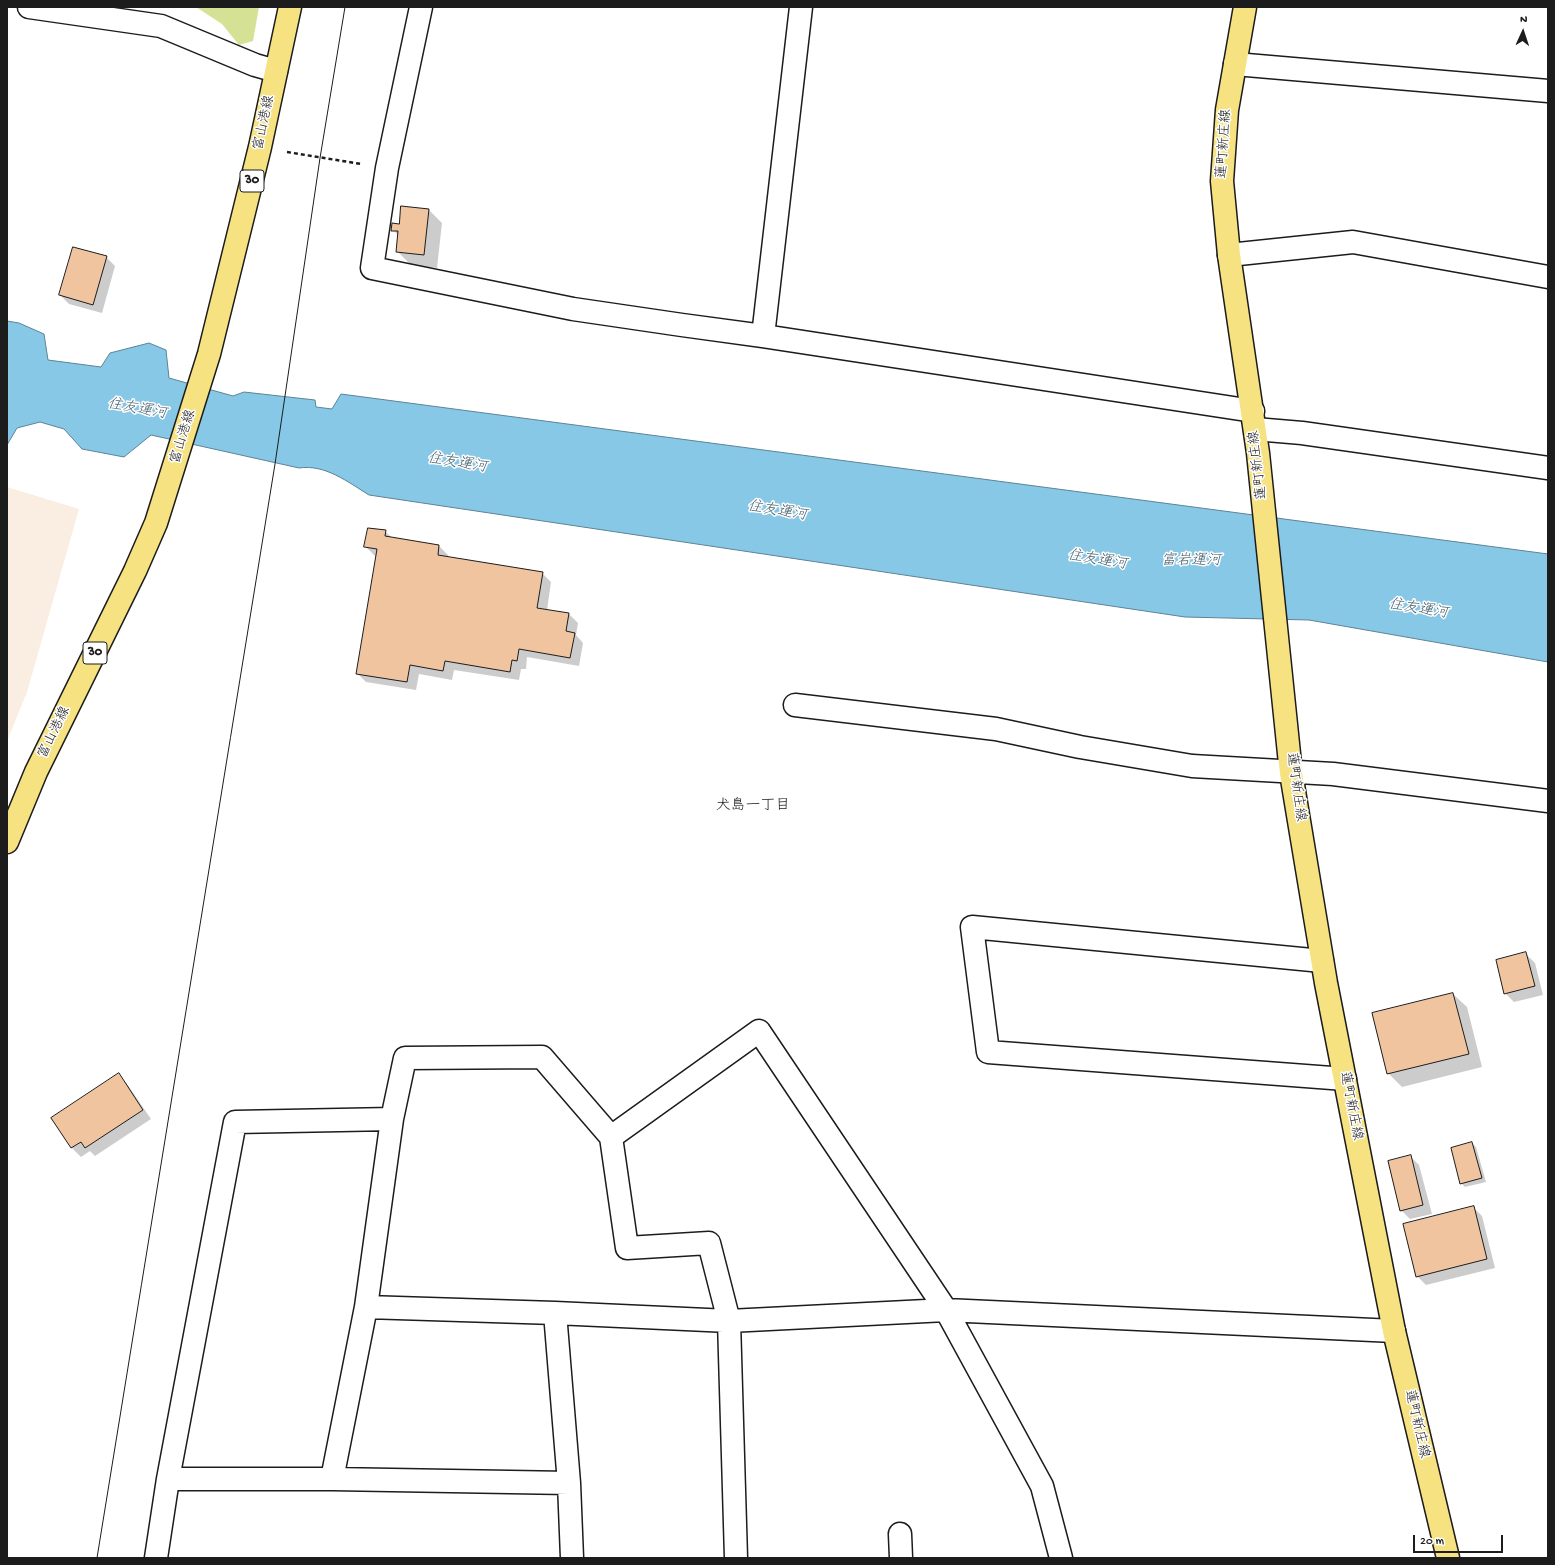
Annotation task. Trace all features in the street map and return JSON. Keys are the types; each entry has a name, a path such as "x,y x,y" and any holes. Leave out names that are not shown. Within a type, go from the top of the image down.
{"main road":[{"name":"富山港線","path":"7,842 36,772 135,571 156,523 210,354 260,147 290,7"},
{"name":"蓮町新庄線","path":"1245,7 1226,110 1222,181 1229,255 1258,453 1291,772 1322,961 1394,1331 1448,1558"}],"street":[{"path":"29,7 161,26 255,65 276,71"},
{"path":"421,7 387,168 372,268 573,309 763,336 1254,420 1302,433 1548,468"},
{"path":"763,336 801,7"},
{"path":"1235,64 1548,91"},
{"path":"1229,255 1353,242 1548,277"},
{"path":"795,706 996,729 1080,747 1192,766 1333,774 1548,801"},
{"path":"1322,961 972,927 988,1052 1345,1079"},
{"path":"611,1137 759,1031 946,1310 1042,1486 1061,1558"},
{"path":"332,1479 366,1307 392,1119 405,1058 542,1058 611,1137 626,1248 708,1243 729,1322 736,1558"},
{"path":"156,1558 168,1479 235,1122 392,1119"},
{"path":"366,1307 555,1313 729,1322 946,1310 1394,1331"},
{"path":"555,1313 569,1483 572,1558"},
{"path":"168,1479 332,1479 569,1483"},
{"path":"900,1534 902,1558"}],"path":[{"path":"260,147 387,168"}],"shaded area":[{"path":"7,487 79,509 27,692 7,741"}],"green space":[{"path":"196,7 259,7 253,41 239,45 222,24"}],"water":[{"name":"富岩運河","path":"7,321 19,323 44,334 48,360 101,367 110,353 149,343 166,350 169,378 233,396 244,392 315,400 316,407 332,409 341,394 1548,554 1548,662 1309,620 1185,617 369,495 327,471 309,467 299,468 151,435 124,457 82,449 64,429 40,422 17,428 7,445"}],"building":[{"path":"401,206 429,209 424,255 396,252 398,231 391,231 392,223 399,224"},
{"path":"73,247 107,256 93,305 59,295"},
{"path":"368,528 386,530 385,536 439,545 438,555 543,572 537,608 569,613 566,631 575,633 570,658 519,649 517,661 512,660 510,672 445,661 443,671 410,665 407,682 356,674 377,549 364,547"},
{"path":"1526,952 1535,986 1504,994 1496,960"},
{"path":"1453,993 1469,1054 1387,1074 1372,1013"},
{"path":"119,1073 143,1110 85,1148 81,1142 71,1148 51,1118"},
{"path":"1472,1142 1482,1178 1460,1184 1451,1148"},
{"path":"1411,1155 1423,1205 1400,1211 1388,1161"},
{"path":"1474,1206 1487,1259 1416,1277 1403,1224"}],"tram line":[{"path":"97,1558 275,464 320,158 345,7"}],"district":[{"name":"犬島一丁目","path":"753,807"}],"water label":[{"name":"住友運河","path":"137,410"},
{"name":"住友運河","path":"457,464"},
{"name":"住友運河","path":"777,512"},
{"name":"住友運河","path":"1097,561"},
{"name":"住友運河","path":"1418,610"}]}
